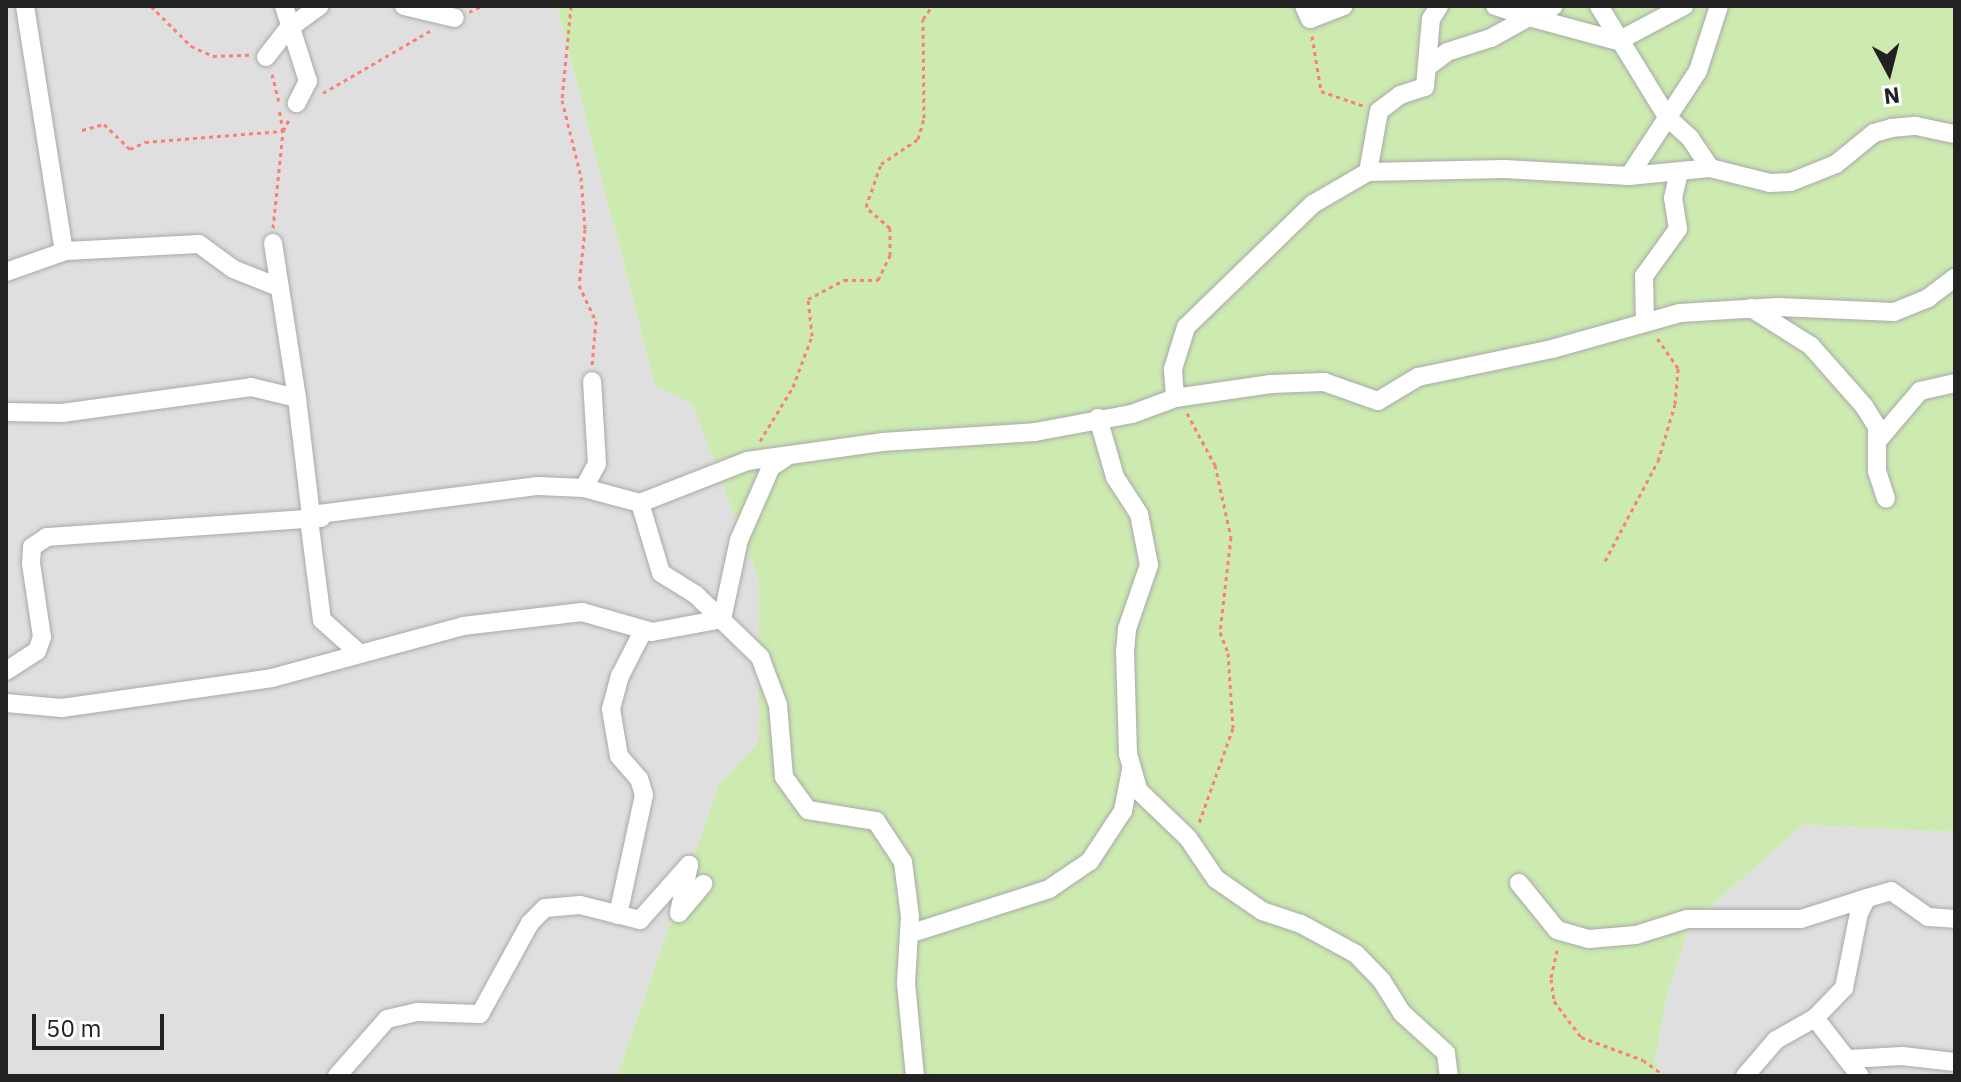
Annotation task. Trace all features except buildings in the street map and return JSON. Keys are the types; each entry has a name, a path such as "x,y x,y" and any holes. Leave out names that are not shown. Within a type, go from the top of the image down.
{"street":[{"path":"25,6 64,251"},
{"path":"284,6 288,29 308,81 297,103"},
{"path":"266,57 288,29 320,6"},
{"path":"404,6 455,18"},
{"path":"1307,12 1344,6"},
{"path":"1368,172 1379,111 1400,95 1425,87 1430,65 1429,32 1439,6"},
{"path":"1495,6 1618,41 1684,6"},
{"path":"1430,65 1447,52 1491,38 1554,6"},
{"path":"1599,6 1668,118 1690,138 1710,168"},
{"path":"1629,176 1698,71 1719,6"},
{"path":"1175,398 1173,369 1186,327 1313,204 1368,172 1504,169 1629,176 1710,168 1770,183 1791,182 1836,164 1874,133 1891,128 1916,126 1955,134"},
{"path":"1645,322 1644,276 1678,229 1673,198 1679,172"},
{"path":"273,243 276,286 297,398 311,515 538,486 584,488 640,503 747,461 882,442 1035,432 1132,414 1175,398 1324,382 1378,401 1418,377 1552,349 1680,313 1751,308 1894,312 1928,298 1955,278"},
{"path":"6,272 64,251 199,244 233,269 276,286"},
{"path":"1751,308 1825,359 1864,406 1880,438 1877,471 1886,499"},
{"path":"584,488 597,464 592,381"},
{"path":"1880,438 1920,391 1955,383"},
{"path":"6,412 62,413 251,387 297,398"},
{"path":"1098,418 1115,477 1139,514 1149,565 1127,629 1125,652 1132,767 1138,790 1188,838 1216,879 1262,911 1301,924 1356,954 1382,981 1402,1013 1446,1053 1449,1076"},
{"path":"722,619 739,540 771,467 786,457"},
{"path":"6,671 37,651 42,637 31,563 32,547 47,537 309,519 538,486"},
{"path":"640,503 661,573 722,619 760,657 778,705 784,777 808,810 876,821 903,862 909,934 906,983 915,1076"},
{"path":"309,519 322,620 360,654"},
{"path":"6,703 26,709 77,706 272,678 463,626 582,612 601,614 643,631 722,619"},
{"path":"618,915 644,795 639,779 619,756 611,709 620,676 643,631"},
{"path":"909,934 1049,889 1090,861 1123,811 1132,767"},
{"path":"337,1076 387,1019 418,1012 480,1014 530,923 545,908 563,903 640,920 689,865 679,913 703,884"},
{"path":"1519,883 1557,930 1589,939 1636,935 1687,919 1781,922 1891,891 1928,917 1955,919"},
{"path":"1745,1076 1776,1040 1815,1018 1844,988 1859,913 1867,898"},
{"path":"1815,1018 1860,1076"},
{"path":"1849,1059 1902,1056 1955,1062"}],"path":[{"path":"151,6 191,46 213,56 266,57 278,89 283,131 273,243"},
{"path":"283,131 297,103 343,84 455,18 482,6"},
{"path":"571,6 562,100 581,177 585,229 579,285 596,321 592,381"},
{"path":"747,461 793,387 812,336 808,299 844,280 878,280 890,255 890,228 866,207 881,164 918,139 924,118 923,19 932,6"},
{"path":"1307,12 1321,91 1379,111"},
{"path":"82,130 104,124 130,149 145,142 283,131"},
{"path":"1605,561 1658,461 1675,404 1678,368 1645,322"},
{"path":"1175,398 1201,432 1215,465 1231,537 1220,632 1228,653 1233,728 1204,819 1188,838"},
{"path":"1557,930 1551,989 1568,1021 1581,1037 1643,1060 1665,1076"}],"shaded area":[{"path":"6,6 557,6 655,385 692,404 759,580 759,741 719,784 617,1076 6,1076"},
{"path":"1803,825 1955,832 1955,1076 1661,1076 1655,1060 1667,994 1690,924"}],"green space":[{"path":"557,6 1955,6 1955,832 1803,825 1690,924 1667,994 1655,1060 1661,1076 617,1076 719,784 759,741 759,580 692,404 655,385"}]}
